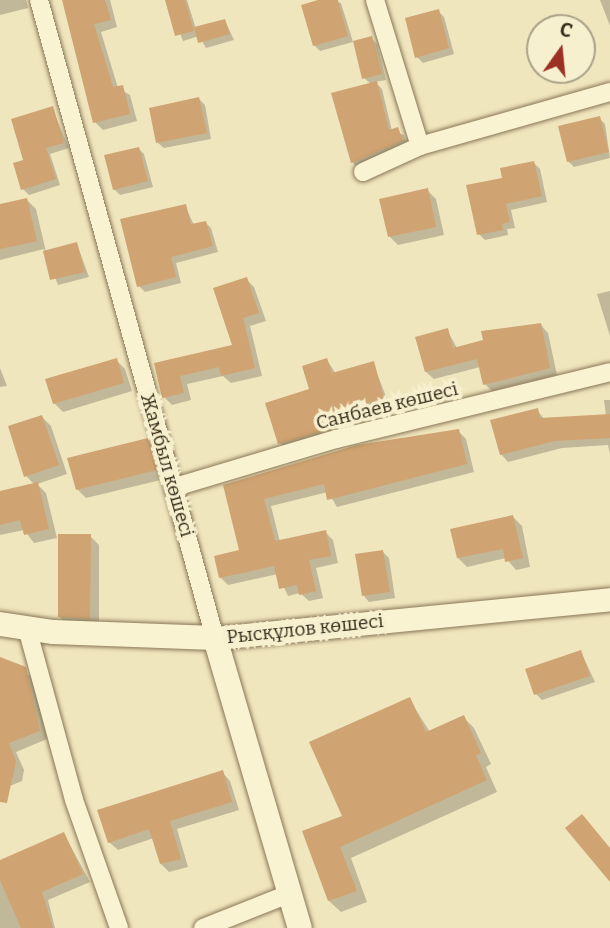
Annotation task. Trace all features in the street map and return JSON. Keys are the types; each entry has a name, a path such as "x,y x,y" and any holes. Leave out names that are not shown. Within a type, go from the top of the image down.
{"main road":[{"name":"Рысқұлов көшесі","path":"0,624 27,628 215,638"},
{"name":"Жамбыл көшесі","path":"215,638 300,928"}],"street":[{"name":"Жамбыл көшесі","path":"39,0 151,415 175,487 215,638"},
{"path":"375,0 420,146"},
{"path":"363,172 420,146 610,92"},
{"name":"Санбаев көшесі","path":"175,487 336,439 610,372"},
{"name":"Рысқұлов көшесі","path":"215,638 610,599"},
{"path":"27,628 74,800 119,928"},
{"path":"204,928 291,893"}],"building":[{"path":"62,0 105,0 111,20 94,24 113,87 123,85 130,114 93,123"},
{"path":"165,0 185,0 194,31 175,36"},
{"path":"318,0 338,0 348,36 313,46 301,5"},
{"path":"439,9 449,48 415,58 405,18"},
{"path":"225,19 230,34 198,43 194,27"},
{"path":"372,36 382,74 362,79 353,41"},
{"path":"377,81 389,130 398,127 403,141 351,163 331,93"},
{"path":"199,97 207,133 156,143 149,108"},
{"path":"53,106 64,143 46,148 56,179 21,190 13,163 23,160 11,119"},
{"path":"600,116 609,152 567,162 558,126"},
{"path":"139,147 148,181 113,190 104,155"},
{"path":"534,161 542,196 506,204 510,222 502,224 503,230 477,235 466,185 502,178 500,168"},
{"path":"428,188 436,227 388,237 379,199"},
{"path":"27,198 37,241 0,249 0,204"},
{"path":"186,204 191,224 206,221 213,246 171,257 176,277 137,287 120,219"},
{"path":"77,242 85,272 50,280 43,251"},
{"path":"247,277 259,313 243,318 255,368 221,376 219,367 180,376 184,393 162,398 154,363 232,345 213,288"},
{"path":"541,323 550,368 483,385 477,359 425,372 415,337 448,328 453,348 483,340 481,331"},
{"path":"117,358 124,383 53,404 45,379"},
{"path":"327,358 332,373 374,361 384,399 345,410 350,424 278,444 265,403 309,389 302,366"},
{"path":"538,408 540,418 610,414 610,438 554,441 500,455 490,420"},
{"path":"42,415 59,465 24,477 8,426"},
{"path":"459,429 467,464 327,500 324,484 264,499 275,541 326,530 331,556 309,560 316,591 299,595 297,585 279,589 274,566 219,578 214,556 239,550 223,485 357,445"},
{"path":"148,438 157,470 76,490 67,458"},
{"path":"38,482 49,529 24,535 20,520 0,525 0,491"},
{"path":"513,515 523,558 505,562 503,549 457,558 450,529"},
{"path":"58,534 91,534 90,619 58,617"},
{"path":"383,550 390,592 362,596 355,554"},
{"path":"581,650 590,676 534,695 525,669"},
{"path":"0,657 26,667 40,731 9,743 16,761 7,803 0,802"},
{"path":"410,697 426,732 464,715 481,753 476,755 487,780 340,847 357,891 328,901 302,831 342,816 309,742"},
{"path":"223,770 232,802 170,821 181,859 160,864 149,829 108,843 97,810"},
{"path":"582,814 610,848 610,882 565,828"},
{"path":"64,832 83,874 42,892 53,928 21,928 0,880 0,860"}]}
